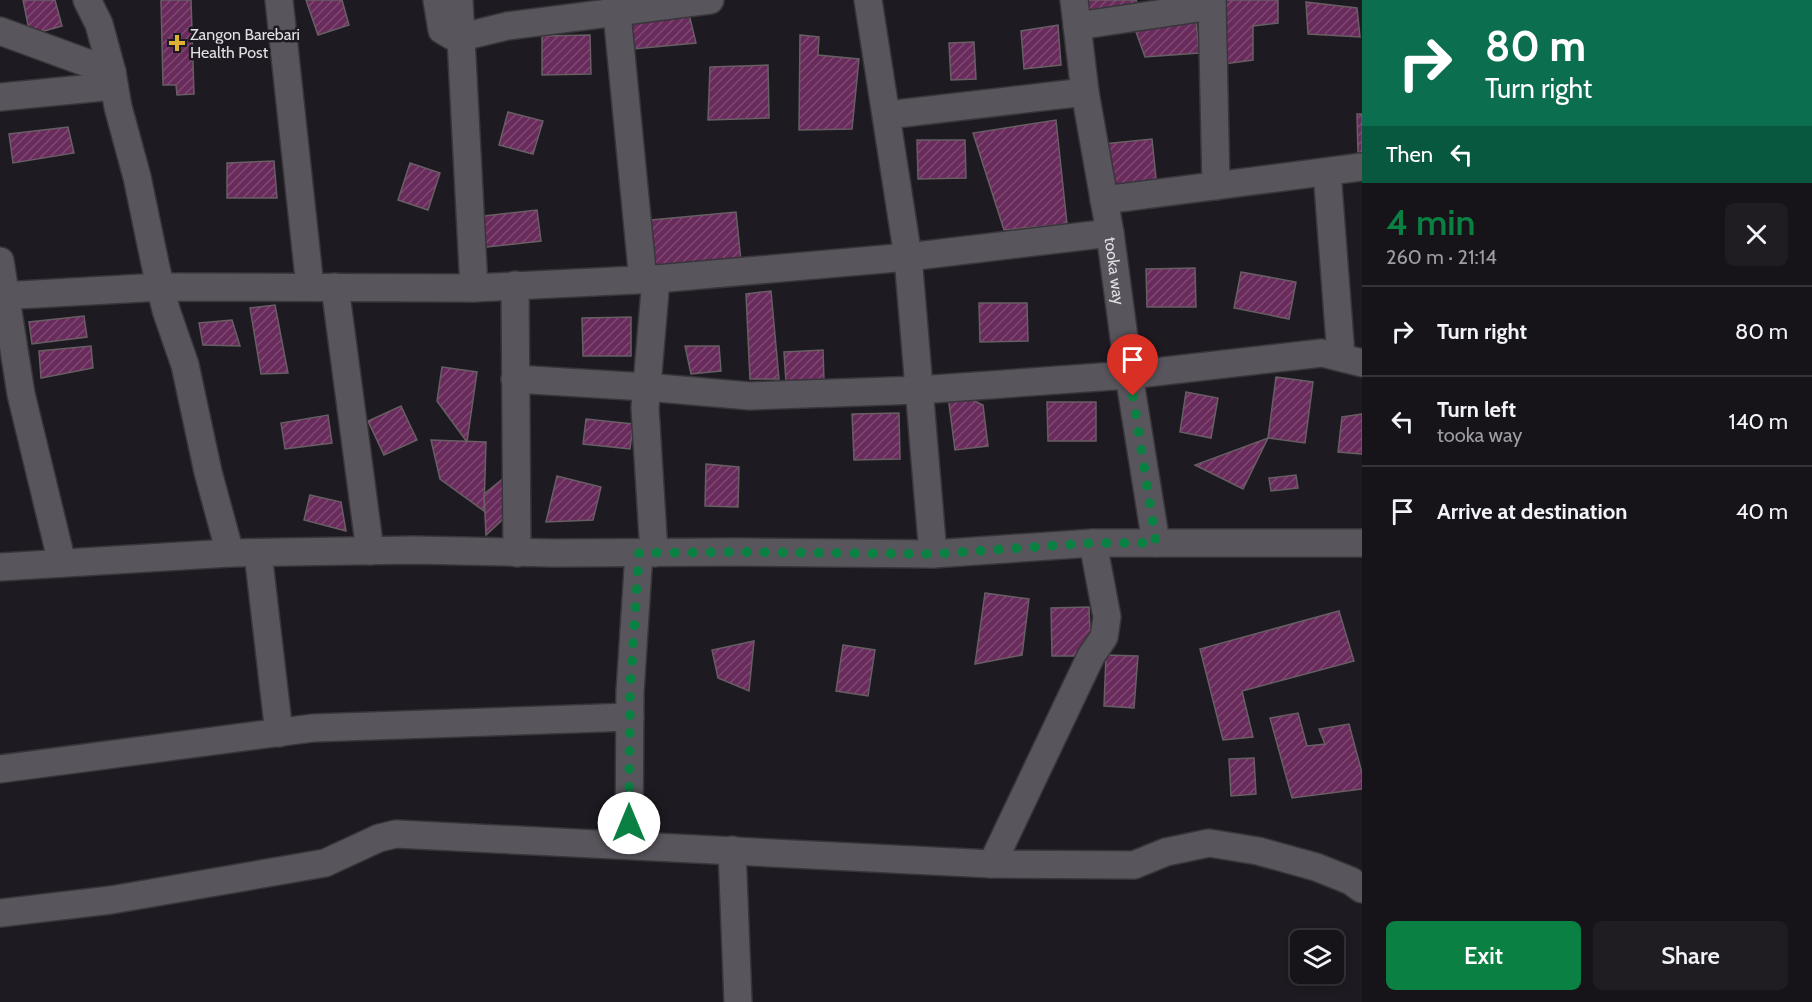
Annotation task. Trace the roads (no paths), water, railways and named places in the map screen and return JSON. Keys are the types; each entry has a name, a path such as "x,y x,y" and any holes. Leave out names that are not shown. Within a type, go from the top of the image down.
{"street":[{"path":"87,0 99,24 137,177 160,287 184,365 208,472 230,553"},
{"path":"279,0 322,287 370,551"},
{"path":"437,0 442,30 453,36 462,37 507,26 626,8 710,0"},
{"path":"459,0 474,288"},
{"path":"868,0 908,257 933,554"},
{"name":"tooka way","path":"1074,0 1085,92 1110,233 1129,375 1156,543"},
{"path":"1077,26 1212,3 1216,186"},
{"path":"626,8 649,279 645,408 646,553 630,717 629,845"},
{"path":"0,31 113,79"},
{"path":"0,97 113,79"},
{"path":"887,115 1085,92"},
{"path":"1104,200 1362,167"},
{"path":"515,379 750,396 919,390 1129,375 1322,353 1352,360 1327,172"},
{"path":"3,296 160,287 474,288 649,279 908,257 1110,233"},
{"path":"0,261 3,296 21,394 62,563"},
{"path":"514,285 517,553"},
{"path":"0,567 230,553 370,551 933,554 1093,543 1362,543"},
{"path":"992,864 1091,656 1104,637 1107,618 1093,543"},
{"path":"258,553 279,732"},
{"path":"0,769 313,728 630,717"},
{"path":"0,913 111,900 325,862 380,838 396,834 992,864 1134,865 1166,852 1209,843 1258,851 1316,867 1362,888"},
{"path":"732,850 738,1002"}],"place":[{"name":"Zangon Barebari Health Post","path":"177,43"}]}
